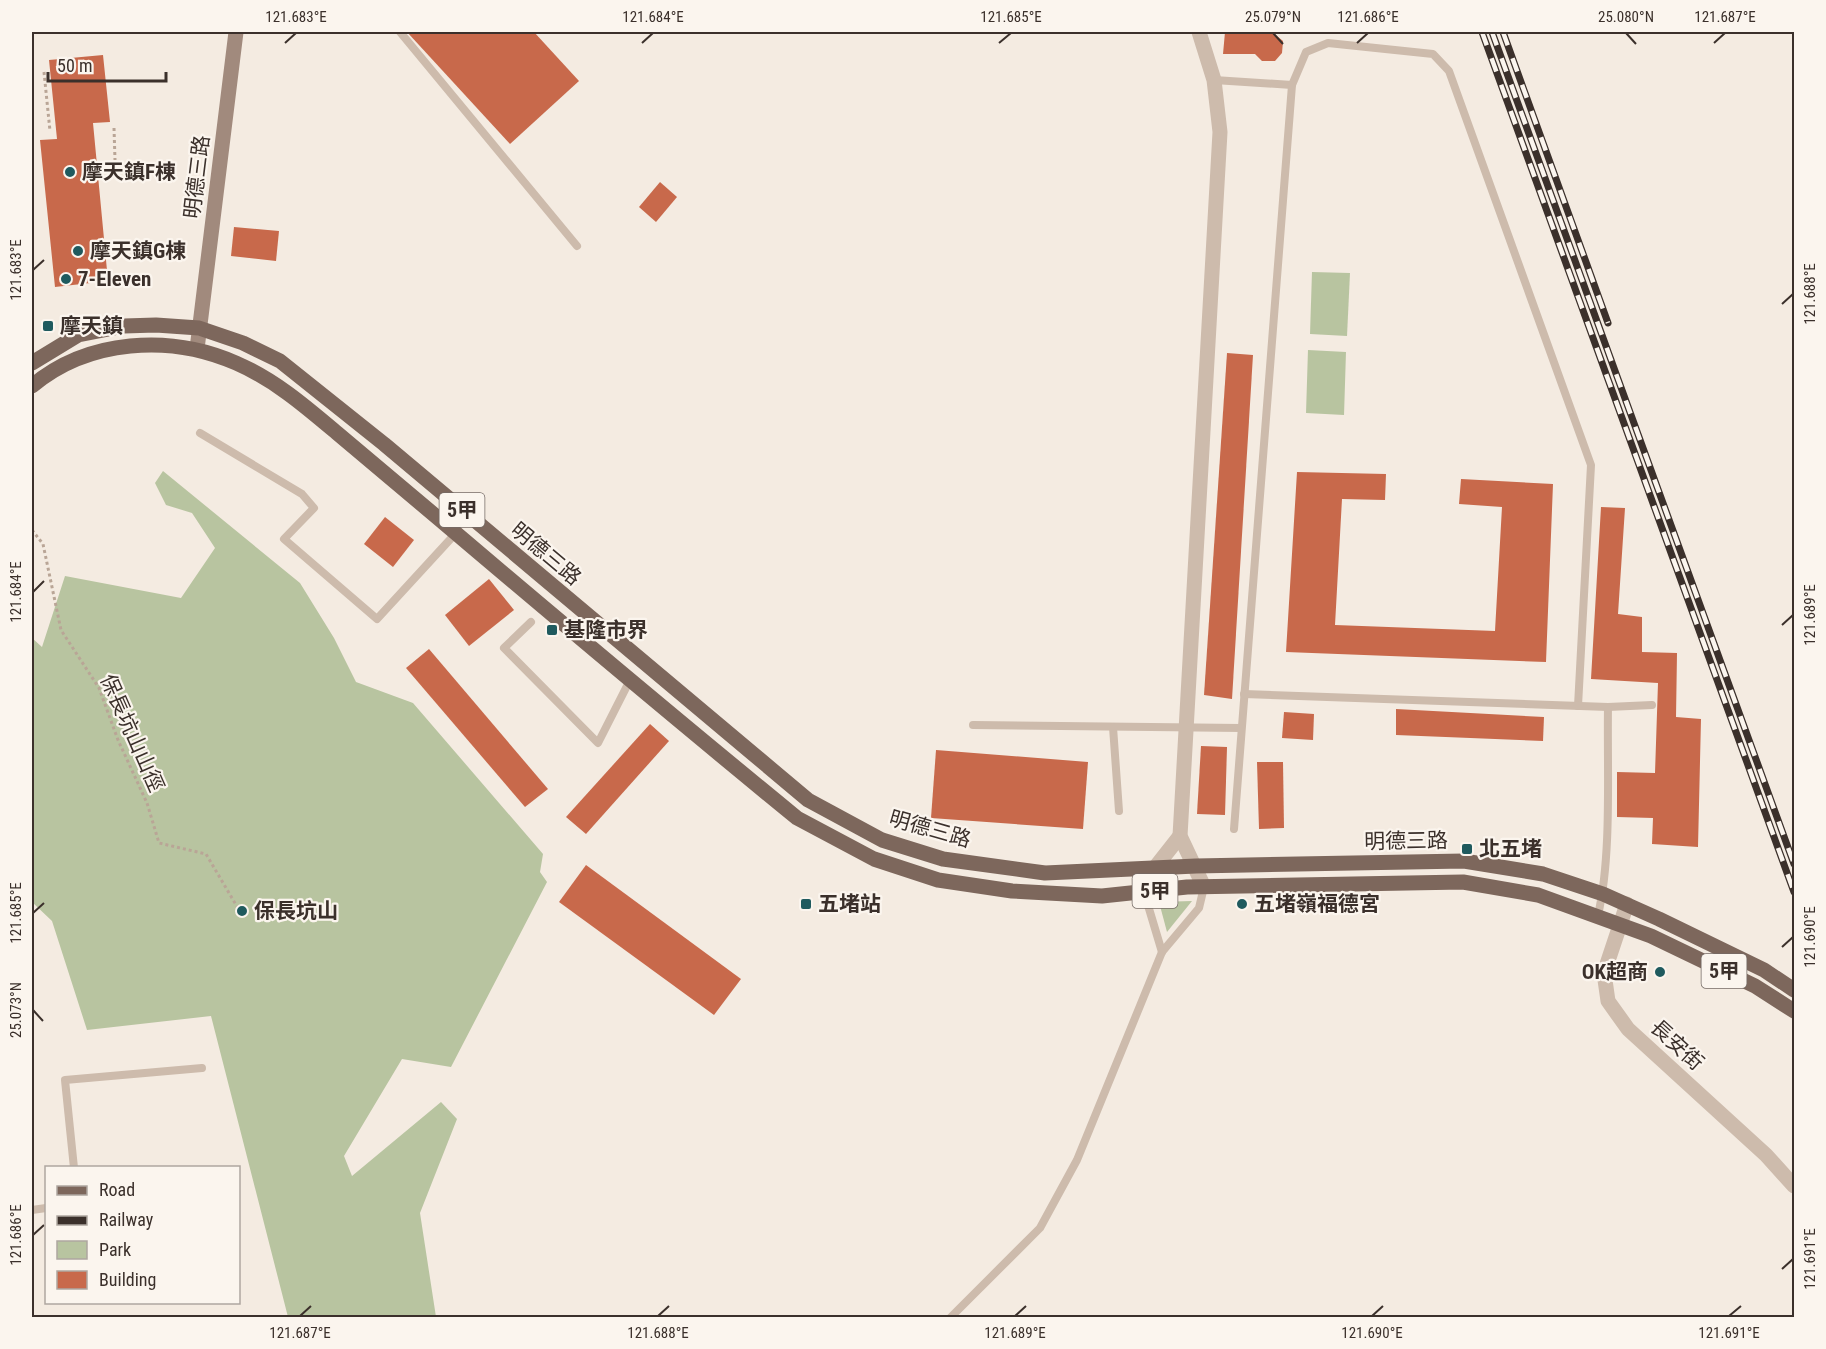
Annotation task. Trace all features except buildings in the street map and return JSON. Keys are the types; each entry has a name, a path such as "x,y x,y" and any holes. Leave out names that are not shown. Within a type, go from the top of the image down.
{"main road":[{"name":"5甲","path":"32,363 78,335 123,326 199,328"},
{"name":"明德三路","path":"199,328 243,343 280,361 302,376 808,800 882,840 943,859 1045,873 1196,866 1464,861 1543,874 1603,894 1764,970 1794,990"},
{"name":"5甲","path":"32,386 47,373 78,357 128,345 196,349"},
{"name":"明德三路","path":"196,349 235,362 289,393 796,818 874,859 938,880 1012,891 1102,896 1204,887 1463,882 1538,895 1598,915 1651,936 1755,986 1794,1011"},
{"path":"630,680 644,664"}],"street":[{"path":"1199,32 1214,80 1220,132 1180,836 1204,887"},
{"name":"明德三路","path":"196,349 235,33"},
{"path":"1143,892 1154,869 1180,836"},
{"name":"長安街","path":"1627,904 1618,923 1604,973 1608,1001 1628,1029 1766,1155 1794,1186"}],"lane":[{"path":"400,32 577,246"},
{"path":"1233,829 1292,85 1306,52 1328,43 1433,54 1449,71 1591,465 1578,706"},
{"path":"1214,80 1292,85"},
{"path":"200,433 302,494 314,508 284,539 377,619 456,533"},
{"path":"531,622 504,648 598,743 630,680"},
{"path":"1244,694 1608,707 1652,705"},
{"path":"1598,915 1603,894 1608,707"},
{"path":"973,725 1241,728"},
{"path":"1113,727 1119,811"},
{"path":"950,1317 1040,1228 1077,1160 1162,952 1199,908 1204,887"},
{"path":"1143,892 1162,952"},
{"path":"74,1166 65,1080 202,1068"}],"path":[{"path":"44,72 50,132"},
{"path":"114,128 115,160"},
{"name":"保長坑山山徑","path":"32,530 43,544 61,630 99,688 118,740 147,803 159,843 206,854 242,915"}],"green space":[{"path":"1312,272 1350,273 1347,336 1310,334"},
{"path":"1308,350 1346,352 1344,415 1306,413"},
{"path":"163,471 300,583 334,638 356,682 413,703 543,854 540,872 547,882 451,1067 402,1059 344,1156 352,1176 441,1102 457,1119 420,1213 436,1317 288,1317 211,1016 87,1030 52,921 32,902 32,638 42,647 65,576 181,598 215,548 192,513 166,505 155,483"},
{"path":"1192,901 1167,932 1159,902"}],"railway":[{"path":"1482,32 1794,892"},
{"path":"1492,32 1794,864"},
{"path":"1503,32 1608,323"}],"place":[{"name":"摩天鎮F棟","path":"70,172"},
{"name":"摩天鎮G棟","path":"78,251"},
{"name":"7-Eleven","path":"66,279"},
{"name":"摩天鎮","path":"48,326"},
{"name":"基隆市界","path":"552,630"},
{"name":"北五堵","path":"1467,849"},
{"name":"五堵站","path":"806,904"},
{"name":"五堵嶺福德宮","path":"1242,904"},
{"name":"保長坑山","path":"242,911"},
{"name":"OK超商","path":"1660,972"}]}
